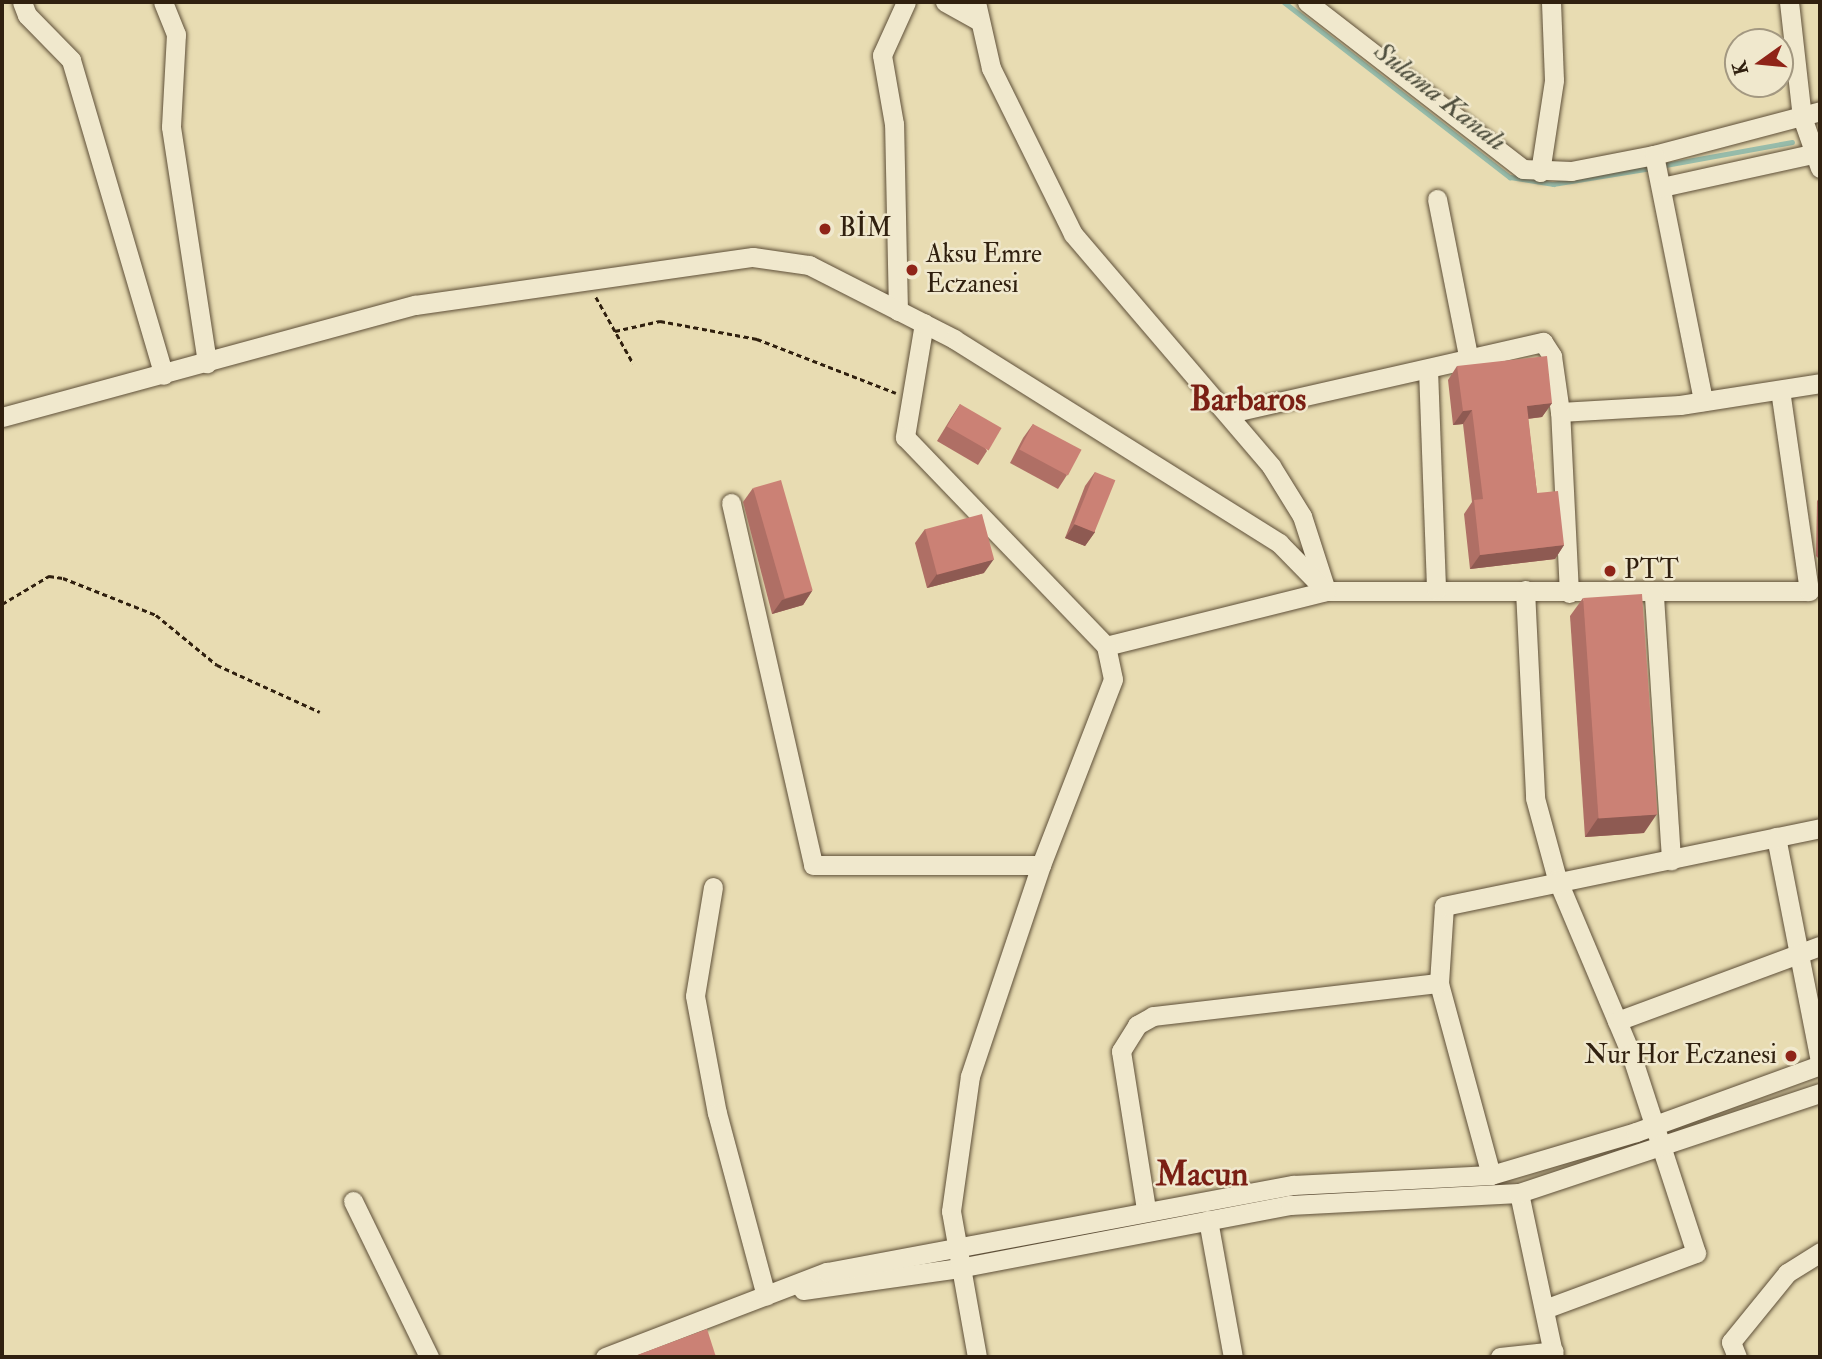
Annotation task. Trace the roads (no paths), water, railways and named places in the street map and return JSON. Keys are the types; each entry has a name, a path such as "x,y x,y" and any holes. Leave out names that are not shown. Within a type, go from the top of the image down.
{"street":[{"path":"22,2 27,15 71,60 164,375"},
{"path":"163,2 176,34 171,127 207,363"},
{"path":"898,310 894,124 881,55 906,2"},
{"path":"945,2 977,11 991,68 1073,234 1230,413 1302,516 1326,591"},
{"path":"1307,2 1523,169 1540,172 1658,170 1816,161 1811,114 1789,2"},
{"path":"1540,172 1554,80 1551,2"},
{"path":"1658,170 1811,114"},
{"path":"1658,170 1703,401"},
{"path":"1437,199 1469,360"},
{"path":"2,417 415,305 753,257 809,265 923,323 1279,543 1326,591"},
{"path":"923,323 905,437 1106,646 1113,679 1041,865 971,1076 951,1211 976,1357"},
{"path":"1230,413 1544,342 1552,356 1560,412 1569,593"},
{"path":"1428,369 1436,590"},
{"path":"1560,412 1703,401 1820,383"},
{"path":"1106,646 1326,591 1525,590 1654,596 1809,591 1780,390"},
{"path":"731,503 813,865 1041,865"},
{"path":"1525,590 1535,798 1557,879 1617,1021 1696,1253 1545,1309"},
{"path":"1654,596 1671,860"},
{"path":"1491,1175 1439,983 1444,906 1557,879 1671,860 1820,828"},
{"path":"605,1357 699,1318 827,1272 1146,1209 1293,1185 1491,1175 1654,1125 1820,1063 1776,837"},
{"path":"713,887 695,996 717,1113 769,1295"},
{"path":"1617,1021 1820,946"},
{"path":"1146,1209 1121,1051 1137,1025 1153,1016 1439,983"},
{"path":"769,1295 959,1268 1290,1205 1519,1193 1820,1093"},
{"path":"1500,1357 1554,1354 1519,1193"},
{"path":"354,1201 429,1357"},
{"path":"1208,1220 1233,1357"},
{"path":"1737,1357 1731,1342 1787,1273 1820,1252"},
{"path":"699,1318 707,1344"}],"waterway":[{"name":"Sulama Kanalı","path":"1284,2 1510,177 1553,184 1651,168"},
{"name":"Sulama Kanalı","path":"1660,166 1792,142"}],"place":[{"name":"BİM","path":"825,229"},
{"name":"Aksu Emre Eczanesi","path":"912,270"},
{"name":"PTT","path":"1610,571"},
{"name":"Nur Hor Eczanesi","path":"1791,1056"}],"district":[{"name":"Barbaros","path":"1248,400"},
{"name":"Macun","path":"1202,1175"}]}
